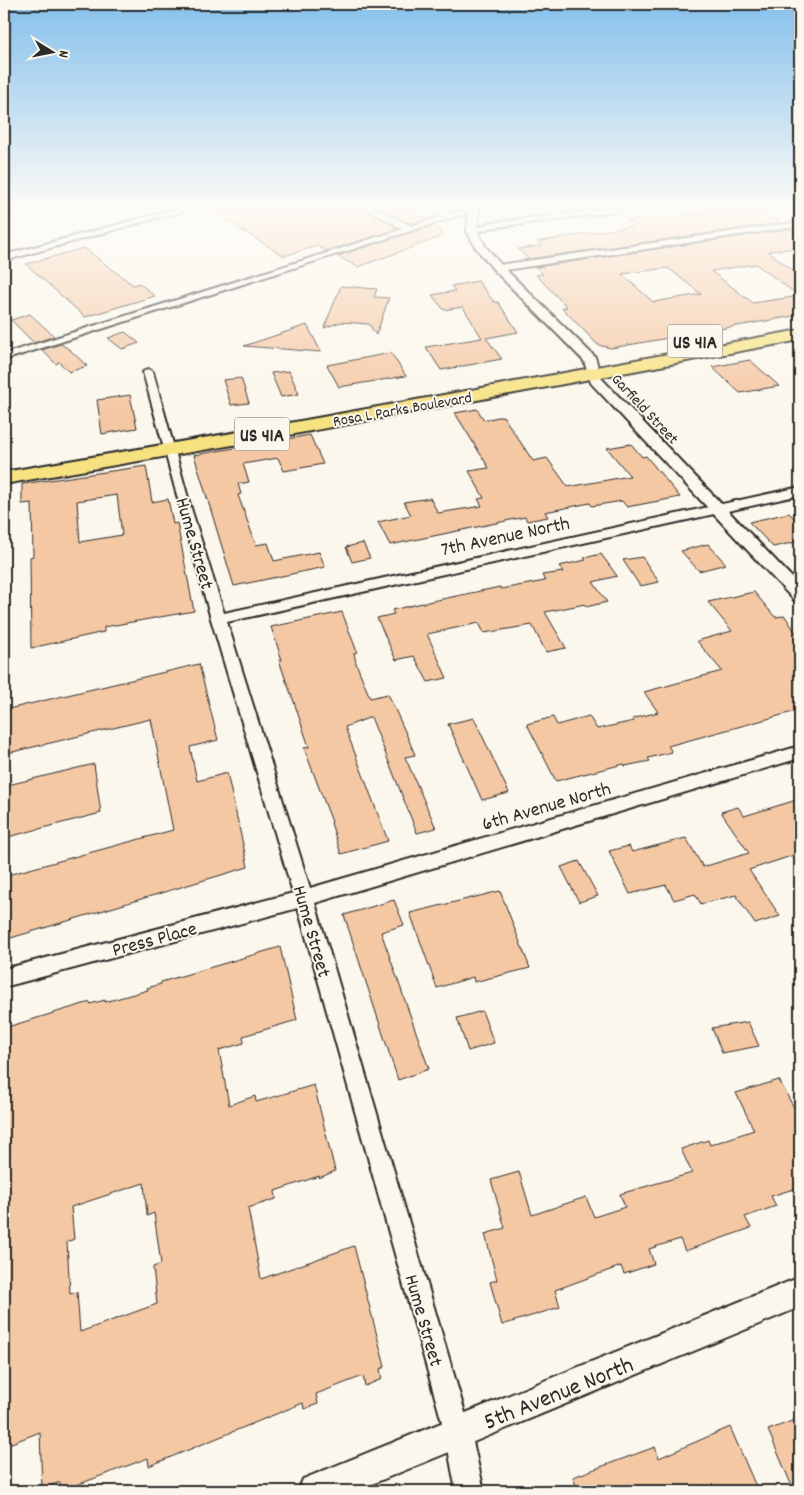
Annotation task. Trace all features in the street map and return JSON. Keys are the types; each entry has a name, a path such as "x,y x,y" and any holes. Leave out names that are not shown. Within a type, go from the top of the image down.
{"main road":[{"name":"Rosa L Parks Boulevard","path":"4,478 167,443 593,366 800,323"},
{"name":"Rosa L Parks Boulevard","path":"593,366 800,335"},
{"name":"Rosa L Parks Boulevard","path":"4,462 167,443"}],"street":[{"path":"4,357 265,275"},
{"name":"Garfield Street","path":"505,275 593,366 596,380 800,596"},
{"name":"Hume Street","path":"148,372 218,619 304,898 458,1433 470,1491"},
{"name":"7th Avenue North","path":"218,619 361,586 800,492"},
{"name":"6th Avenue North","path":"304,898 800,752"},
{"name":"Press Place","path":"4,978 304,898"},
{"name":"5th Avenue North","path":"316,1491 800,1292"}],"building":[{"path":"38,275 119,275 133,285 139,283 155,296 85,317"},
{"path":"536,275 623,275 653,302 701,294 677,275 716,275 753,303 799,296 770,275 798,275 800,276 800,315 611,348 598,345 562,308 567,307"},
{"path":"478,281 494,302 498,302 518,332 486,338 502,359 441,370 426,347 482,338 463,307 444,310 432,295 455,291 451,286"},
{"path":"341,286 377,289 374,297 389,298 376,335 369,324 341,322 324,328"},
{"path":"30,314 54,336 34,343 11,320"},
{"path":"307,325 321,352 244,346"},
{"path":"125,332 139,343 122,349 108,338"},
{"path":"61,344 87,366 69,372 59,362 56,364 42,350"},
{"path":"391,353 406,376 339,387 327,365"},
{"path":"750,360 779,386 740,393 712,367"},
{"path":"289,371 299,394 281,397 271,373"},
{"path":"241,378 249,403 231,405 223,380"},
{"path":"130,395 137,428 102,434 97,400"},
{"path":"477,409 484,420 503,416 533,461 547,458 568,487 630,476 607,448 631,444 642,457 646,456 680,497 627,507 622,501 592,506 590,503 545,512 548,517 527,521 525,517 390,545 378,522 411,515 404,502 430,498 438,513 482,506 478,499 484,498 469,471 489,468 455,413"},
{"path":"310,435 323,464 284,471 278,458 243,464 249,482 238,484 241,494 238,495 256,545 268,543 274,561 319,552 325,567 234,586 194,455"},
{"path":"146,466 152,502 168,499 173,524 177,523 194,611 104,627 104,632 31,648 30,557 33,556 32,503 22,504 22,484","holes":["117,495 122,535 80,542 77,501"]},
{"path":"789,513 800,524 800,541 773,547 749,522"},
{"path":"363,543 370,558 352,562 346,547"},
{"path":"708,544 726,564 699,571 681,551"},
{"path":"601,554 617,576 593,582 607,602 586,607 585,604 545,612 566,648 546,652 532,625 484,633 479,623 427,634 447,678 428,682 414,656 396,660 377,618 394,614 392,610 418,604 500,587 501,589 545,581 542,575 563,572 559,566 586,560 584,558"},
{"path":"642,557 659,582 640,586 623,560"},
{"path":"754,592 775,617 785,616 800,639 800,710 668,746 672,752 648,758 650,761 625,766 624,764 556,781 527,724 553,717 557,725 589,716 597,729 634,721 632,719 658,712 644,692 722,671 697,641 732,631 708,602"},
{"path":"342,612 357,652 354,653 356,663 370,698 388,694 408,738 415,755 405,757 436,828 417,833 371,717 345,727 388,841 341,854 332,822 304,748 309,747 279,660 282,660 271,627"},
{"path":"199,664 218,740 190,747 197,781 227,773 248,867 4,940 4,876 173,830 151,719 4,754 4,710"},
{"path":"474,718 509,793 482,800 448,724"},
{"path":"94,764 101,813 4,838 4,786"},
{"path":"800,799 800,853 749,870 780,916 755,924 736,895 701,904 695,894 674,900 666,885 630,894 609,851 629,846 632,852 686,838 703,867 749,853 721,812 738,807 744,816"},
{"path":"579,861 598,896 579,902 561,867"},
{"path":"500,891 530,968 474,982 473,977 437,988 410,913"},
{"path":"394,900 404,925 381,932 429,1069 398,1080 344,915"},
{"path":"280,947 297,1020 243,1036 244,1043 219,1050 229,1105 255,1096 256,1102 314,1085 335,1171 319,1178 319,1176 275,1191 276,1199 248,1208 261,1279 354,1246 385,1367 380,1369 382,1379 365,1386 363,1376 316,1394 318,1404 304,1409 303,1403 149,1466 148,1458 61,1491 60,1482 42,1489 40,1432 4,1446 4,1028 90,1002 90,1004 105,1000 105,1002 148,990 147,988 161,984 161,982","holes":["144,1183 147,1216 154,1213 161,1264 153,1267 157,1304 80,1332 77,1292 70,1294 67,1242 74,1239 71,1207"]},
{"path":"482,1011 494,1043 468,1051 457,1018"},
{"path":"748,1022 759,1046 722,1053 712,1028"},
{"path":"779,1080 800,1119 800,1187 771,1196 776,1206 745,1217 751,1228 685,1251 680,1239 649,1249 654,1264 624,1274 621,1266 555,1290 560,1307 502,1325 490,1282 497,1280 485,1234 505,1228 491,1180 519,1172 532,1215 586,1197 594,1217 625,1207 620,1194 692,1173 681,1149 708,1140 710,1145 754,1130 736,1093"},
{"path":"800,1418 800,1491 794,1491 768,1430"},
{"path":"730,1427 758,1491 578,1491 573,1477 655,1447 659,1458"}]}
